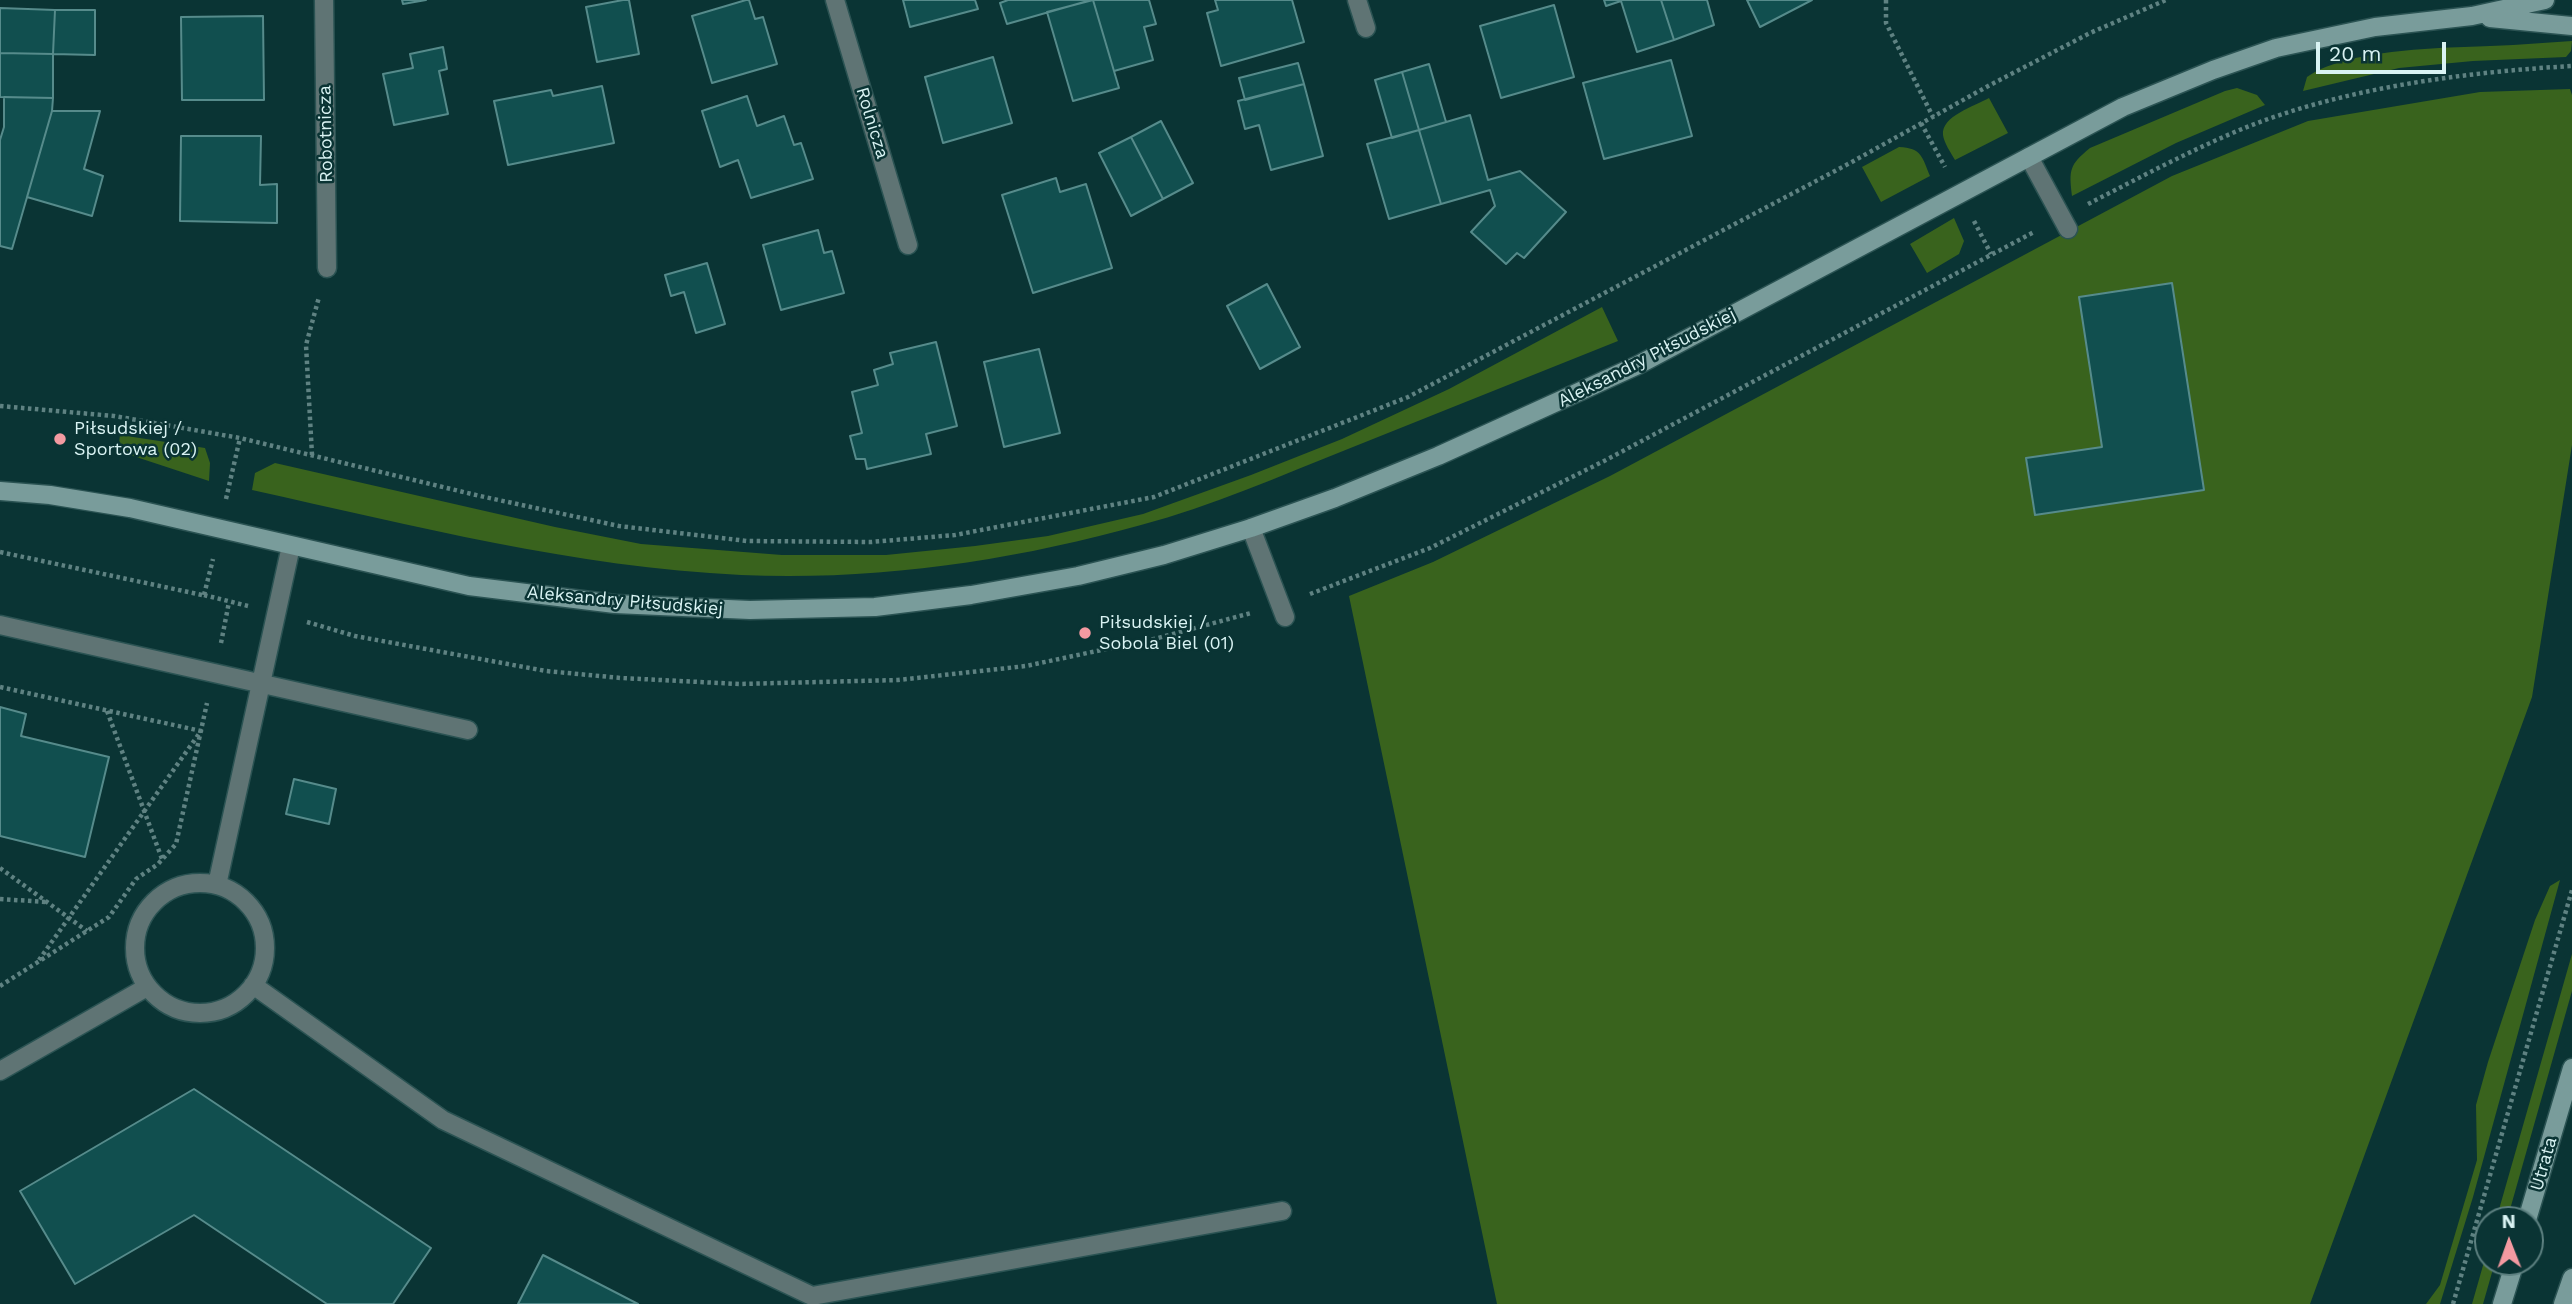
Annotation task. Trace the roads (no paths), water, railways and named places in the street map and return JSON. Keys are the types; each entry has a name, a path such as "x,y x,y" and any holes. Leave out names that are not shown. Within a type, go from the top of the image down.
{"street":[{"name":"Robotnicza","path":"324,0 327,268"},
{"name":"Rolnicza","path":"835,0 908,245"},
{"path":"1357,0 1366,28"},
{"name":"Aleksandry Piłsudskiej","path":"0,491 50,495 130,508 469,586 615,604 750,610 875,607 971,595 1078,576 1164,555 1251,528 1335,498 1438,456 1613,377 2123,107 2213,70 2276,48 2375,27 2472,16 2545,0"},
{"name":"Aleksandry Piłsudskiej","path":"2472,16 2572,26"},
{"path":"2029,157 2067,229"},
{"path":"1251,528 1285,617"},
{"path":"217,885 291,546"},
{"path":"0,625 468,730"},
{"path":"199,883 217,885 240,898 258,918 264,935 262,970 253,985 241,999 226,1008 209,1013 191,1013 174,1008 159,999 138,971 134,953 141,919 165,893 182,886 199,883"},
{"path":"253,985 443,1120 812,1296 1282,1211"},
{"path":"0,1071 147,986"},
{"name":"Utrata","path":"2532,1206 2572,1068"},
{"path":"2502,1304 2511,1276"},
{"path":"2563,1304 2572,1278"}],"place":[{"name":"Piłsudskiej / Sportowa (02)","path":"60,439"},
{"name":"Piłsudskiej / Sobola Biel (01)","path":"1085,633"}]}
